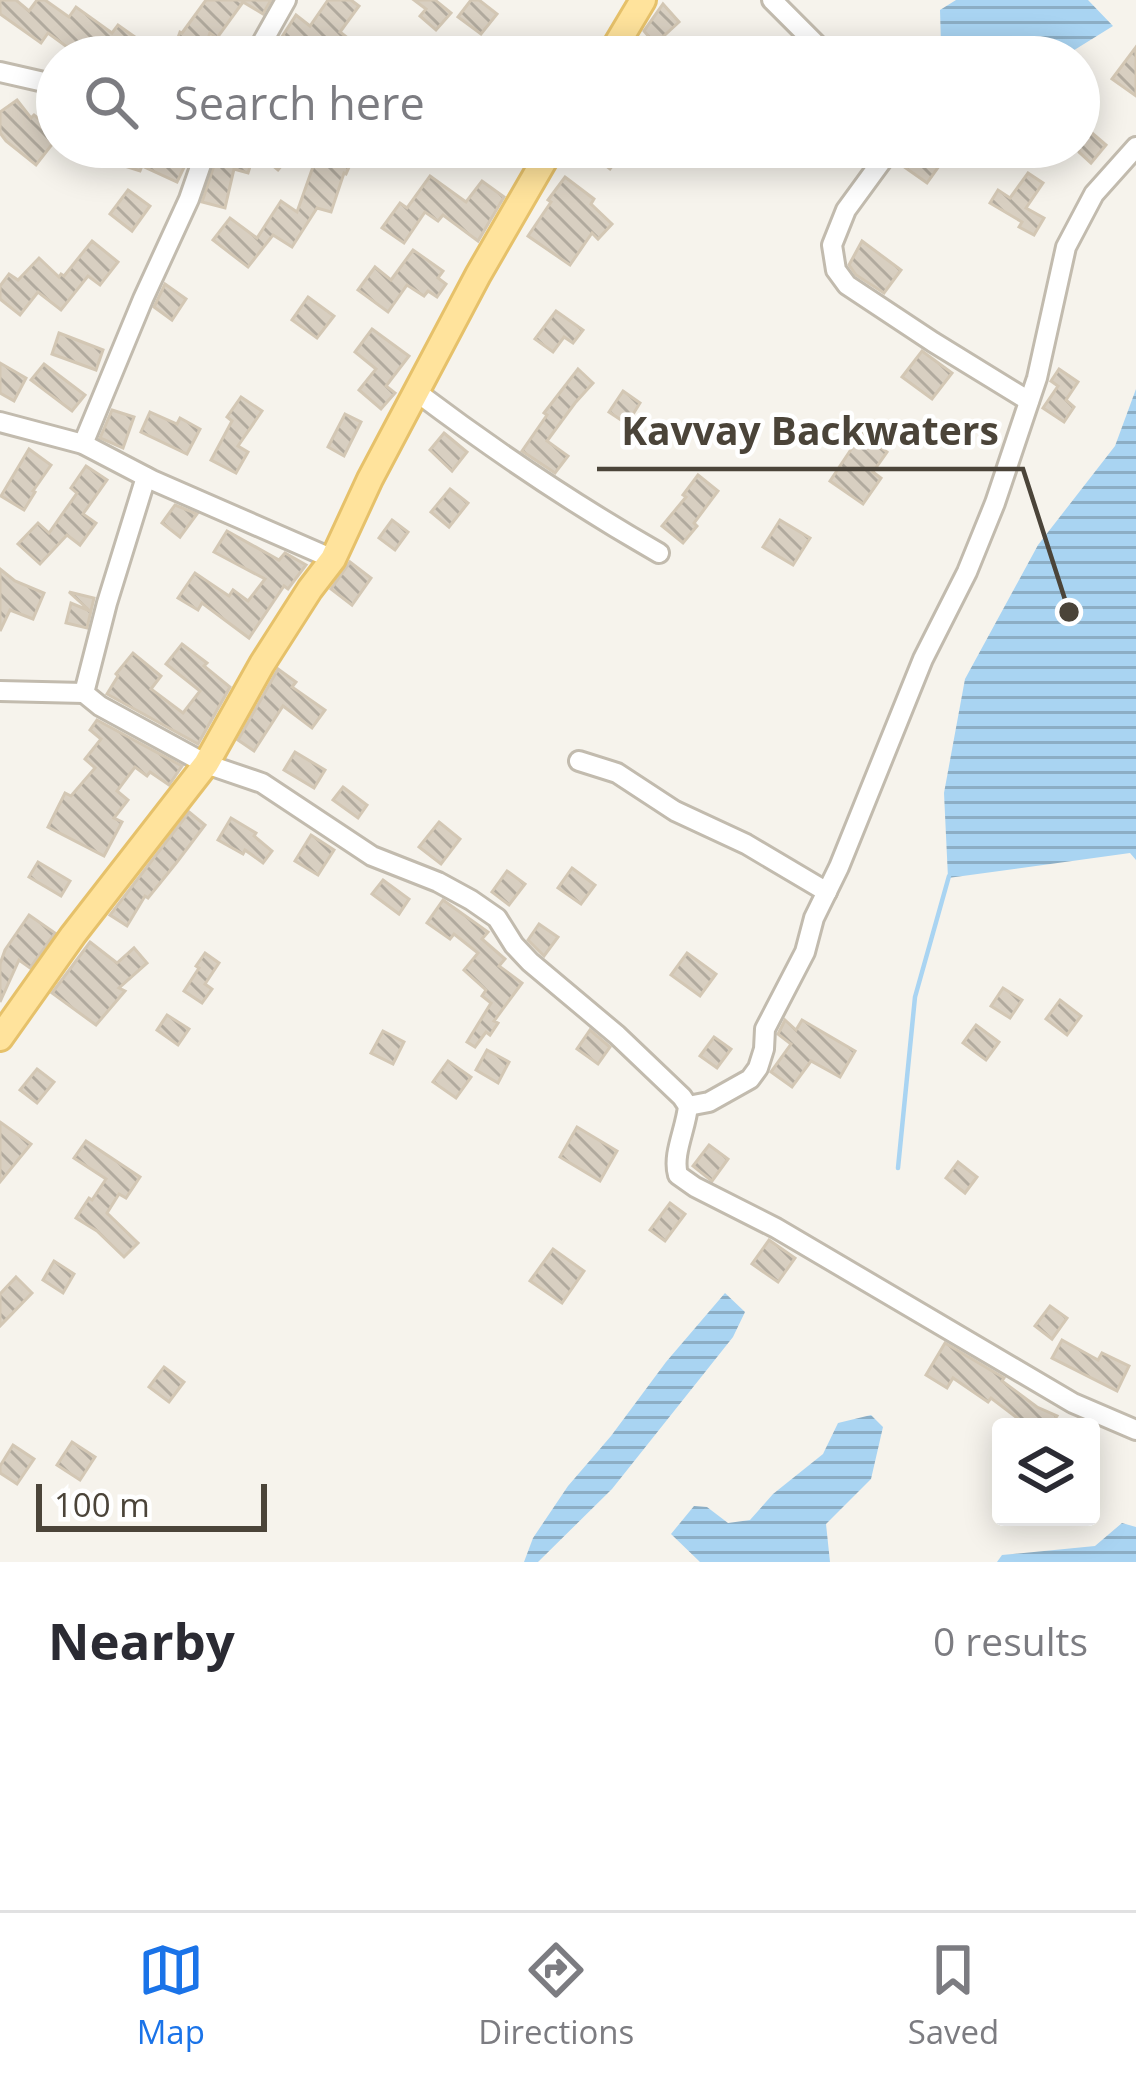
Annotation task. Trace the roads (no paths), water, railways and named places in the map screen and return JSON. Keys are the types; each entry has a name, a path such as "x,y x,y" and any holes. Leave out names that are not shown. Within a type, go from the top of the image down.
{"main road":[{"path":"622,36 643,0"},
{"path":"0,1038 10,1002 39,985 73,934 206,764 262,664 333,559 370,479 540,168"}],"street":[{"path":"266,36 286,0"},
{"path":"772,0 809,36"},
{"path":"0,73 36,81"},
{"path":"688,1106 710,1102 750,1079 764,1049 765,1029 805,952 814,918 923,659 995,503 1029,401 1066,247 1094,194 1136,147"},
{"path":"83,444 200,168"},
{"path":"877,168 846,210 832,245 836,270 847,284 916,331 1029,401"},
{"path":"418,393 593,516 659,553"},
{"path":"0,422 83,444 146,477 333,559"},
{"path":"84,693 146,477"},
{"path":"0,691 84,693 206,764 262,784 372,856 471,900 497,918 530,962 617,1035 688,1106"},
{"path":"579,761 617,773 675,811 746,844 827,892"},
{"path":"688,1106 675,1164 678,1175 1073,1403 1136,1430"}],"water":[{"path":"956,0 1088,0 1113,26 1097,36 941,36 940,10"},
{"path":"1136,389 1136,860 1130,853 948,878 944,793 965,679 1038,545 1115,446"},
{"path":"725,1293 745,1312 733,1337 612,1489 538,1562 524,1562 533,1538 568,1486"},
{"path":"871,1415 883,1427 871,1479 826,1524 830,1562 700,1562 671,1534 694,1506 707,1507 728,1523 750,1520 773,1494 823,1454 838,1423"},
{"path":"1122,1523 1136,1527 1136,1562 997,1562 1002,1555 1095,1546"}],"waterway":[{"path":"898,1168 915,997 949,876"}],"place":[{"name":"Kavvay Backwaters","path":"1069,612"}]}
